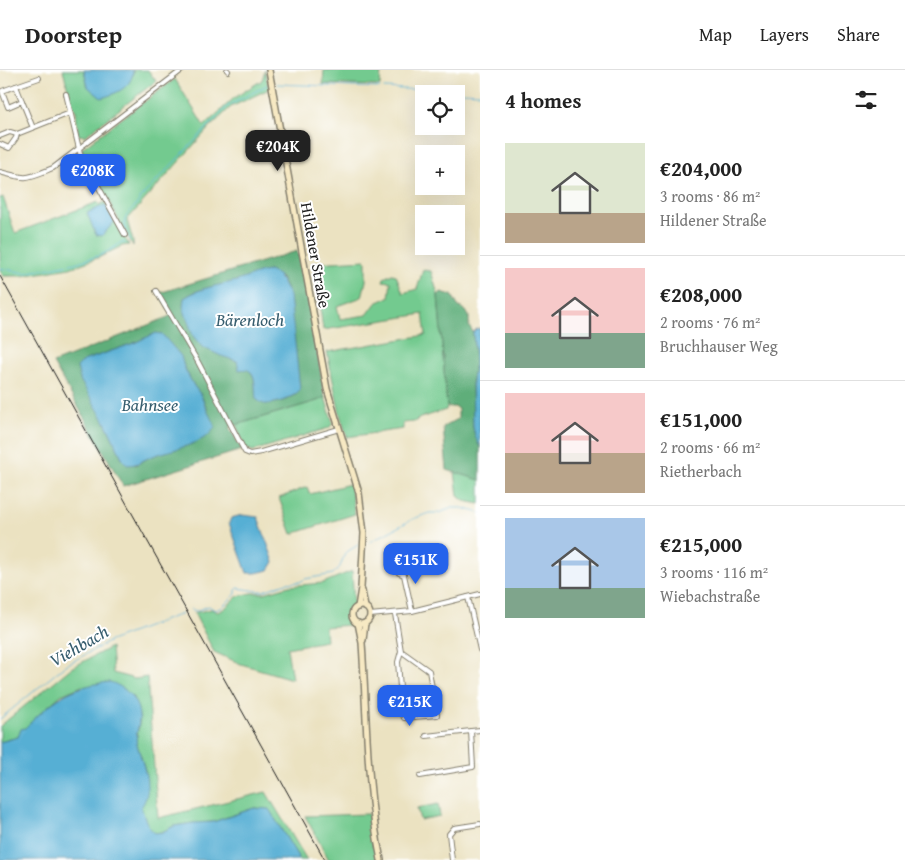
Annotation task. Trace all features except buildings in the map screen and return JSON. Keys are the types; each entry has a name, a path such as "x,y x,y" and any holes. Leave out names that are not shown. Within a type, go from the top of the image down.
{"main road":[{"name":"Hildener Straße","path":"269,70 327,389 359,493 364,533 362,588 358,607"},
{"name":"Hildener Straße","path":"362,588 365,607"},
{"path":"358,624 368,622 370,615 365,607 358,607 354,610 352,617 358,624 362,643 369,787 381,860"},
{"path":"362,643 365,623"}],"street":[{"path":"0,172 30,178 53,168 182,70"},
{"path":"22,101 8,107 1,92 39,78"},
{"path":"16,86 33,128"},
{"path":"66,94 79,148 125,235"},
{"path":"0,136 10,132 17,134 70,113"},
{"path":"0,144 9,148 17,134"},
{"path":"156,291 198,362 245,452 250,454 261,452 340,429"},
{"path":"399,573 404,575 412,611"},
{"path":"370,615 412,611 480,594"},
{"path":"468,597 480,650"},
{"path":"395,614 401,651 398,662 404,718 437,715 429,671 401,651"},
{"path":"426,736 480,730"},
{"path":"420,776 473,767 471,731"},
{"path":"452,860 449,834 454,828 480,824"}],"green space":[{"path":"63,70 84,70 88,87 134,72 133,70 148,70 156,81 85,136 78,135 76,111 72,105"},
{"path":"265,70 269,89 231,107 209,128 127,220 133,246 82,152 82,148 175,79 204,126 234,98 262,80"},
{"path":"324,70 381,70 380,86 323,84"},
{"path":"3,197 15,233 98,202 99,205 105,202 129,245 122,246 100,257 70,268 22,276 3,276 0,270 0,198"},
{"path":"297,251 303,270 325,397 229,427 242,450 123,486 53,363 168,317 171,314 159,293","holes":["269,271 281,278 290,296 298,393 283,401 266,403 256,399 255,381 249,370 245,368 242,370 237,361 202,347 184,298 203,289","145,338 180,356 208,411 174,449 151,456 136,465 123,460 104,420 83,361"]},
{"path":"366,260 366,281 362,297 337,306 340,319 367,315 376,303 389,297 391,282 383,281 384,278 392,274 396,275 403,293 417,289 423,270 431,271 438,295 447,407 446,410 420,418 414,422 403,423 403,429 347,437 340,415 327,352 426,335 423,314 323,330 314,263"},
{"path":"441,292 452,295 458,306 466,311 469,316 469,326 473,332 475,363 472,379 473,427 480,447 480,480 447,470 443,427 458,419 458,409 447,407 438,295"},
{"path":"325,397 333,423 329,428 253,451 246,449 236,425"},
{"path":"455,472 480,480 480,504 464,501 458,496"},
{"path":"350,484 355,514 292,534 279,498 307,487 310,494"},
{"path":"352,571 354,605 348,614 350,625 325,627 326,641 287,648 292,679 241,664 214,652 194,613 211,609 218,612 238,596 264,593 289,586 323,583"},
{"path":"111,647 113,673 135,679 147,677 158,818 266,792 307,860 300,860 268,809 254,808 213,822 174,826 155,833 146,824 141,807 145,770 136,741 140,719 133,697 82,686 61,695 38,715 18,737 0,742 0,726 71,668"},
{"path":"438,804 440,816 420,820 417,808"},
{"path":"368,814 377,860 329,860 305,816"}],"water":[{"path":"84,70 133,70 130,81 123,89 101,98 88,87"},
{"path":"105,205 115,221 102,236 96,235 87,213"},
{"name":"Bärenloch","path":"269,271 278,275 290,296 300,389 295,395 286,399 266,404 256,399 254,378 249,371 239,370 237,361 202,347 193,336 183,307 184,298 197,291"},
{"path":"480,328 480,447 473,427 472,379 475,363 473,332"},
{"name":"Bahnsee","path":"156,333 162,334 181,356 184,367 201,395 215,426 205,437 188,446 127,465 104,420 80,380 77,367 83,361"},
{"path":"242,515 258,517 274,562 269,570 247,573 229,523 231,518"},
{"path":"110,682 127,692 138,708 139,722 136,742 147,785 147,793 141,807 146,821 155,833 174,826 213,822 254,808 269,809 300,860 0,860 0,742 18,737 21,729 25,728 53,702 72,691"}],"waterway":[{"path":"277,84 380,88"},
{"path":"130,240 126,231 125,219 142,196 228,106 267,85"},
{"path":"384,88 480,93"},
{"path":"0,268 25,273 75,263 101,255 121,242 125,243"},
{"name":"Viehbach","path":"370,542 413,519 429,513 439,513 452,508 462,508 480,513"},
{"name":"Viehbach","path":"191,609 196,611 209,606 215,610 221,608 236,594 238,588 263,591 286,583 300,582 305,579 333,574 340,567 345,553 358,545"},
{"name":"Viehbach","path":"0,719 66,665 110,641 181,614"}],"railway":[{"path":"0,276 325,860"}]}
